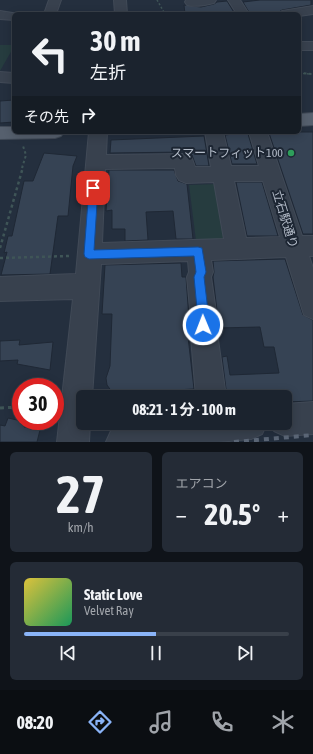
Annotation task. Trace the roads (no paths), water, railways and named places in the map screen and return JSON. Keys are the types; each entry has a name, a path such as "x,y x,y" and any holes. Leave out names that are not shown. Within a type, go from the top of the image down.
{"main road":[{"path":"301,120 313,119"},
{"path":"0,133 12,133"}],"street":[{"path":"51,12 55,0"},
{"path":"120,0 122,12"},
{"path":"191,2 210,0"},
{"path":"234,0 242,12"},
{"path":"309,0 313,4"},
{"path":"300,12 313,10"},
{"path":"0,15 12,16"},
{"path":"301,46 313,46"},
{"path":"0,77 12,78"},
{"path":"73,442 87,286 98,134"},
{"path":"214,134 237,249"},
{"name":"立石駅通り","path":"259,134 271,173 304,247 313,306"},
{"path":"95,162 184,161 186,175 271,173"},
{"path":"89,255 304,247"},
{"path":"198,251 201,272 199,277 204,319 203,325 210,390"},
{"path":"0,289 87,286"},
{"path":"292,420 313,418"},
{"path":"122,442 165,430"}],"railway":[{"path":"234,442 313,435"}],"place":[{"name":"スマートフィット100","path":"291,153"}]}
